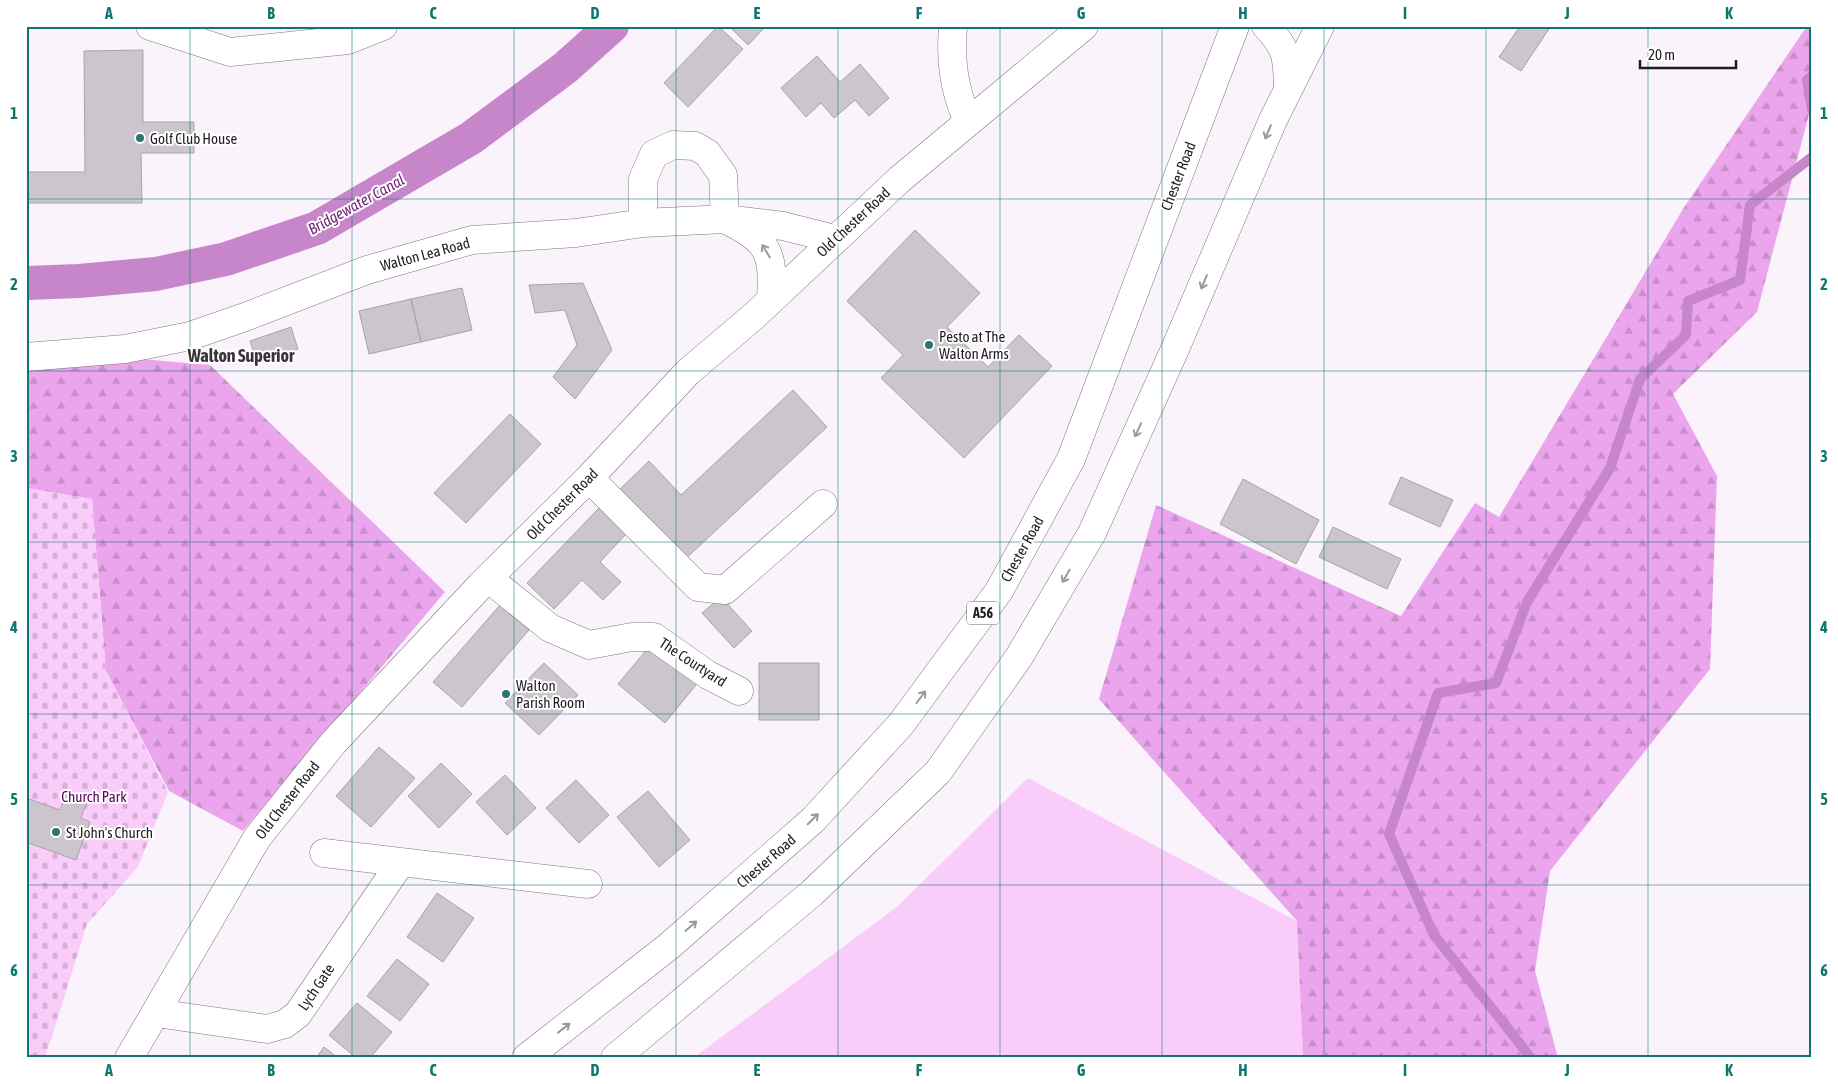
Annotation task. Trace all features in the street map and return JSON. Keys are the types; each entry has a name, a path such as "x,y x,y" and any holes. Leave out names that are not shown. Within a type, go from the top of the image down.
{"main road":[{"path":"150,26 230,52 348,40 383,26"},
{"path":"953,26 953,74 960,103 968,122"},
{"name":"Old Chester Road","path":"129,1058 257,838 334,742 488,578 589,478 688,372 754,316 900,179 1084,26"},
{"name":"Chester Road","path":"526,1058 668,947 813,820 901,724 999,591 1071,460 1235,26"},
{"path":"1266,26 1280,43 1287,59 1288,88"},
{"path":"615,1058 812,893 938,772 1019,657 1092,533 1175,349 1288,88 1320,26"},
{"path":"643,223 643,179 654,154 673,145 695,146 707,153 723,176 725,219 744,229 766,250 770,259 773,272 771,299"},
{"name":"Walton Lea Road","path":"26,357 125,350 190,336 367,270 472,240 576,233 643,223 725,219 783,226 835,239"},
{"path":"589,478 698,587 726,590 823,504"},
{"name":"The Courtyard","path":"488,578 550,628 589,645 632,637 654,637 708,676 739,691"},
{"path":"324,853 588,884"},
{"name":"Lych Gate","path":"156,1013 266,1029 284,1024 298,1014 401,862"}],"green space":[{"path":"1807,26 1812,26 1812,103 1757,312 1673,394 1717,476 1710,669 1550,871 1535,971 1558,1058 1303,1058 1297,921 1099,699 1156,505 1401,616 1475,503 1499,517 1683,209"},
{"path":"26,349 210,365 445,592 243,831 169,791 106,671 92,499 26,488"},
{"name":"Church Park","path":"26,488 92,499 106,671 168,792 138,867 87,924 44,1058 26,1058"},
{"path":"1028,778 1297,921 1303,1058 693,1058 897,907"}],"building":[{"path":"718,26 743,49 688,107 664,83"},
{"path":"729,26 766,26 748,45"},
{"path":"1520,26 1551,26 1521,71 1499,57"},
{"name":"Golf Club House","path":"143,50 143,122 194,122 194,153 141,153 142,203 26,203 26,172 85,172 84,51"},
{"path":"817,56 840,82 860,64 889,98 869,116 855,100 834,118 821,103 806,117 781,88"},
{"name":"Pesto at The Walton Arms","path":"915,230 980,293 947,327 988,367 1019,335 1052,366 964,458 881,378 903,355 847,301"},
{"path":"583,283 612,350 575,399 553,377 577,345 565,310 535,313 529,285"},
{"path":"462,288 472,330 421,342 411,299"},
{"path":"411,299 421,342 369,354 359,311"},
{"path":"291,327 298,349 257,362 250,341"},
{"path":"793,390 827,427 681,563 616,493 649,461 681,495"},
{"path":"510,414 541,444 466,523 434,493"},
{"path":"1401,477 1453,500 1440,527 1389,504"},
{"path":"1243,479 1319,520 1296,564 1220,524"},
{"path":"599,508 626,534 600,562 621,582 603,600 582,580 554,609 527,583"},
{"path":"1333,527 1401,559 1387,589 1319,557"},
{"path":"721,597 752,631 734,648 702,613"},
{"path":"500,605 529,630 462,707 433,682"},
{"path":"653,642 700,680 665,723 618,684"},
{"path":"544,663 578,695 539,735 505,703"},
{"path":"759,663 819,663 819,720 759,720"},
{"path":"379,747 415,778 371,827 336,796"},
{"path":"441,763 472,794 439,828 408,796"},
{"path":"505,775 536,808 507,835 476,802"},
{"path":"576,780 609,815 579,843 546,808"},
{"name":"St John's Church","path":"67,791 88,798 81,818 90,822 76,860 26,842 26,798 60,810"},
{"path":"648,791 690,840 659,867 617,817"},
{"path":"437,893 474,918 443,962 407,937"},
{"path":"397,959 429,984 400,1021 367,996"},
{"path":"357,1003 392,1032 370,1058 356,1058 329,1035"},
{"path":"324,1047 338,1058 316,1058"}],"waterway":[{"name":"Bridgewater Canal","path":"26,283 79,281 156,274 226,259 317,228 471,138 565,68 612,26"},
{"path":"1812,76 1807,80 1812,110"},
{"path":"1531,1058 1434,935 1389,834 1438,693 1496,683 1527,602 1610,468 1640,379 1686,335 1688,301 1740,280 1750,205 1812,157"}],"place":[{"name":"Golf Club House","path":"140,138"},
{"name":"Pesto at The Walton Arms","path":"929,345"},
{"name":"Walton Parish Room","path":"506,694"},
{"name":"St John's Church","path":"56,832"}],"district":[{"name":"Walton Superior","path":"241,355"}]}
